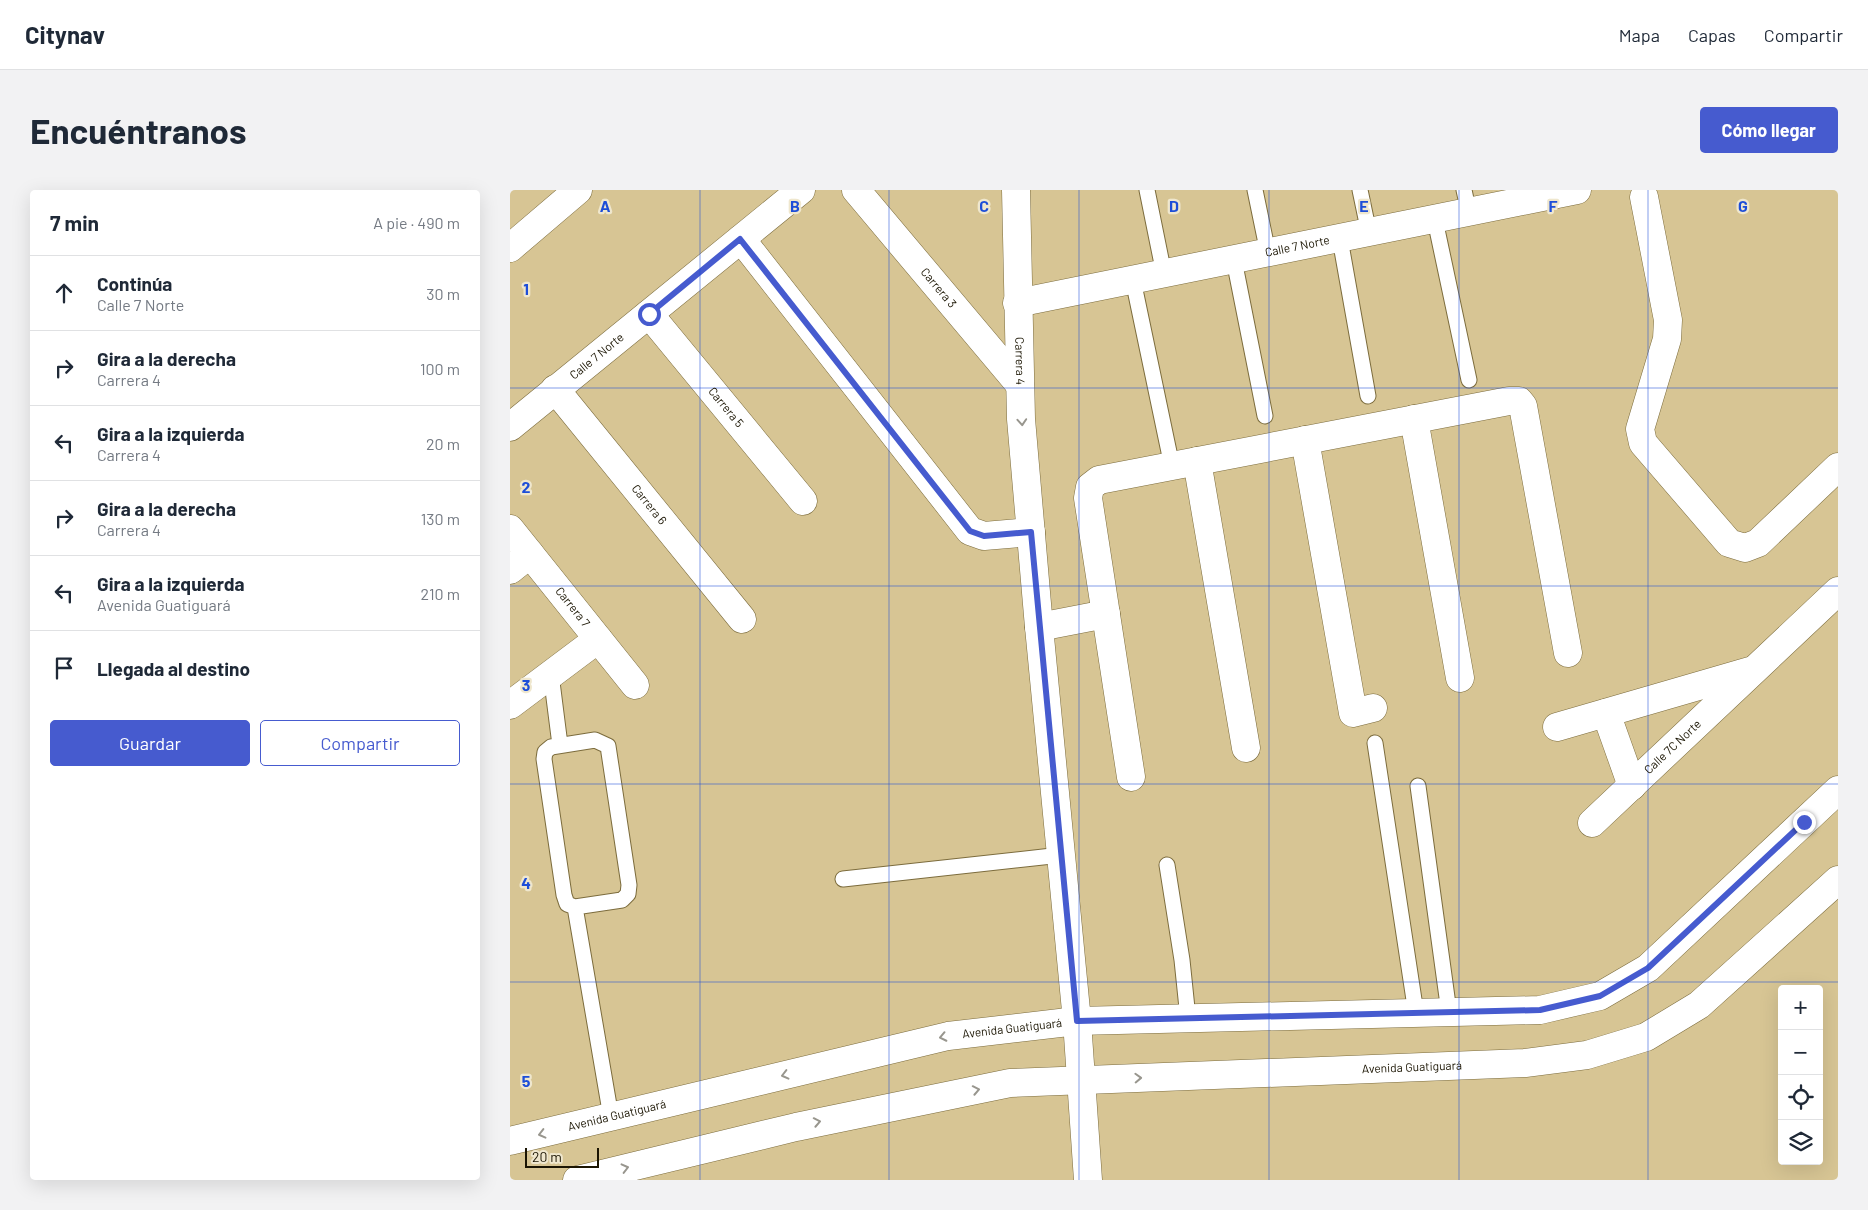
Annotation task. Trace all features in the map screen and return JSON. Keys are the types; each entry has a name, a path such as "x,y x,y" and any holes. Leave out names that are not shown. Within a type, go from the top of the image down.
{"street":[{"path":"510,248 578,190"},
{"name":"Calle 7 Norte","path":"510,427 801,190"},
{"name":"Carrera 3","path":"856,190 1020,385"},
{"name":"Carrera 4","path":"1016,190 1020,385 1039,627 1077,1021 1088,1180"},
{"name":"Calle 7 Norte","path":"1017,303 1435,220 1467,201 1566,191"},
{"path":"1644,197 1668,320 1667,339 1640,429 1643,443 1729,544 1744,548 1758,543 1838,467"},
{"path":"740,239 970,531 984,536 1031,532"},
{"name":"Carrera 5","path":"649,314 803,501"},
{"name":"Carrera 6","path":"555,389 742,619"},
{"path":"1130,777 1088,498 1090,487 1099,480 1509,401 1519,401 1523,406 1568,653"},
{"path":"1414,419 1460,678"},
{"path":"1305,440 1354,713 1373,708"},
{"path":"1197,461 1246,748"},
{"name":"Carrera 7","path":"510,529 520,562 598,639 634,685"},
{"name":"Calle 7C Norte","path":"1592,823 1838,591"},
{"path":"1039,627 1106,614"},
{"path":"510,704 598,639"},
{"name":"Calle 7C Norte","path":"1558,727 1754,670"},
{"path":"1606,713 1632,786"},
{"name":"Avenida Guatiguará","path":"510,1141 948,1036 1077,1021 1540,1010 1600,996 1648,968 1838,790"},
{"name":"Avenida Guatiguará","path":"578,1180 796,1126 1010,1083 1525,1063 1586,1055 1646,1037 1699,1005 1838,880"}],"lane":[{"path":"1147,190 1164,274"},
{"path":"1255,190 1268,253"},
{"path":"1360,190 1369,233"},
{"path":"1435,220 1468,380"},
{"path":"1340,239 1368,396"},
{"path":"1234,260 1265,416"},
{"path":"1133,280 1168,452"},
{"path":"551,674 560,745"},
{"path":"595,740 608,746 629,885 628,894 622,900 575,907 568,904 564,895 544,758 545,752 551,746 595,740"},
{"path":"1376,743 1416,1013"},
{"path":"1418,786 1449,1012"},
{"path":"843,879 1061,855"},
{"path":"1167,866 1182,960 1188,1018"},
{"path":"575,907 611,1117"}],"route":[{"path":"649,314 740,239 970,531 984,536 1031,532 1077,1021 1540,1010 1600,996 1648,968 1804,822"}]}
